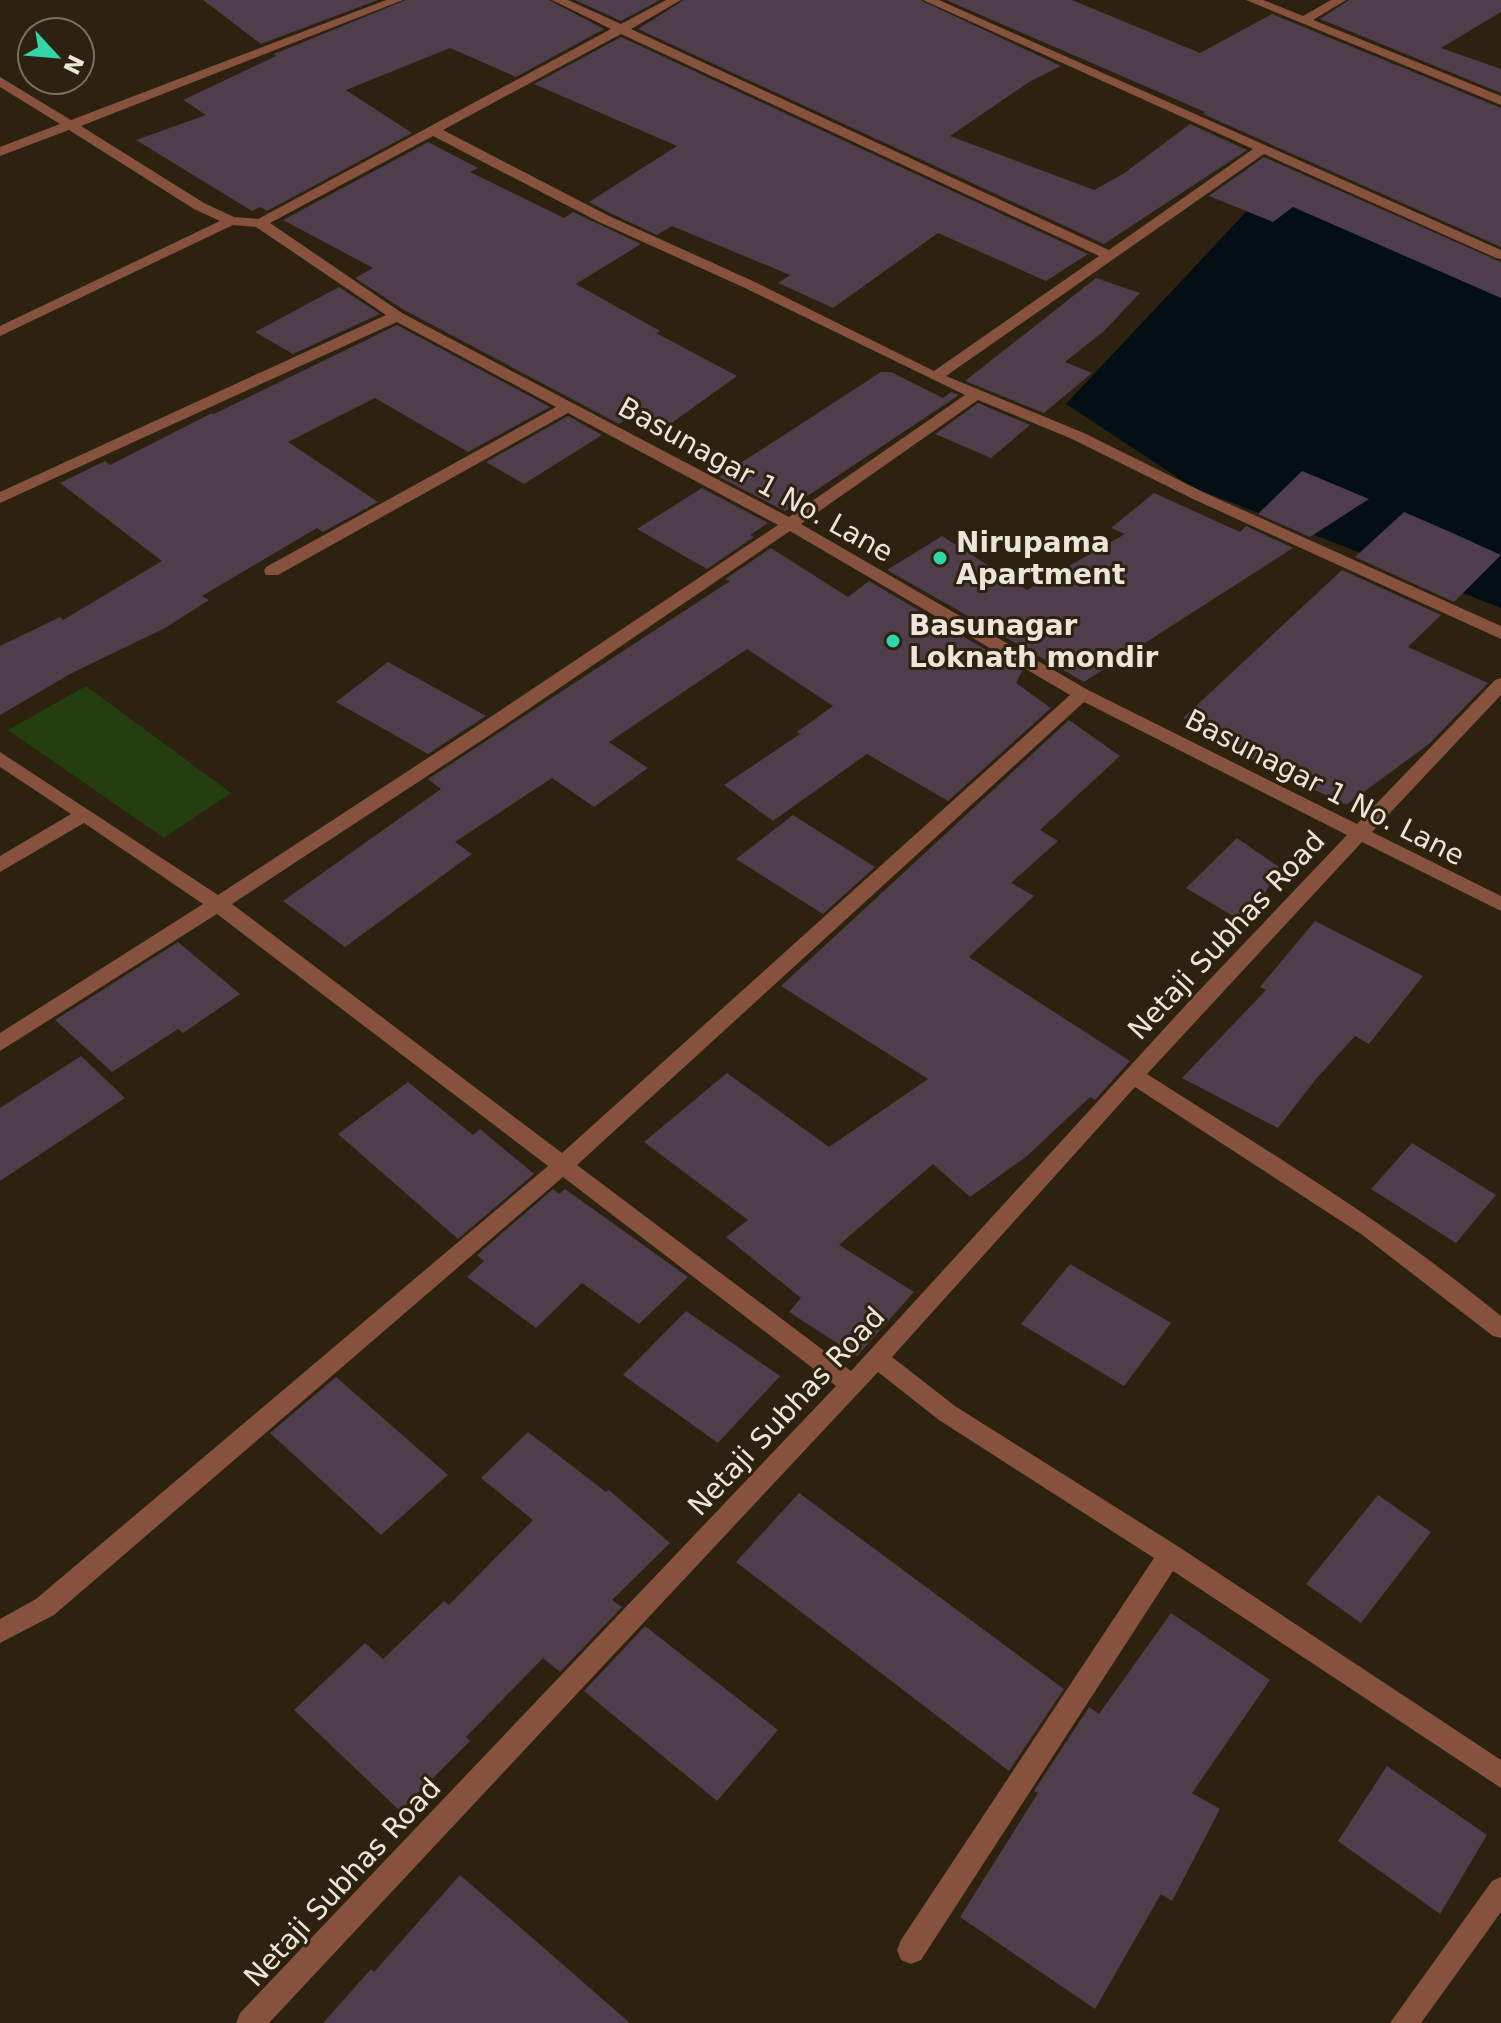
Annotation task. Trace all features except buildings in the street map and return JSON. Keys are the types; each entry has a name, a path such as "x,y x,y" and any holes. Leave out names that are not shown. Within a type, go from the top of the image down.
{"street":[{"path":"0,152 397,0"},
{"path":"558,0 1111,256"},
{"path":"0,81 199,206 231,221 260,223 675,0"},
{"path":"929,0 1501,255"},
{"path":"1252,0 1501,101"},
{"path":"1305,20 1340,0"},
{"path":"430,129 604,219 750,285 935,377 1078,436 1199,496 1501,633"},
{"path":"935,377 1261,150"},
{"path":"0,332 231,221"},
{"name":"Basunagar 1 No. Lane","path":"260,223 397,316 791,525 1082,694 1501,904"},
{"path":"0,498 397,316"},
{"path":"0,1043 219,905 791,525 977,394"},
{"path":"272,571 569,406"},
{"name":"Netaji Subhas Road","path":"250,2023 852,1385 1202,1000 1501,684"},
{"path":"0,1632 45,1607 563,1165 1082,694"},
{"path":"0,758 219,905 852,1385"},
{"path":"0,865 84,815"},
{"path":"1135,1077 1390,1242 1450,1285 1501,1329"},
{"path":"876,1358 947,1413 1170,1555 1501,1775"},
{"path":"911,1950 1170,1555"},
{"path":"1404,2023 1501,1890"}],"green space":[{"path":"86,686 231,793 164,838 8,730"}],"shaded area":[{"path":"1276,180 1501,278 1501,608 1192,487 1066,404"}],"place":[{"name":"Nirupama Apartment","path":"940,558"},
{"name":"Basunagar Loknath mondir","path":"893,641"}]}
